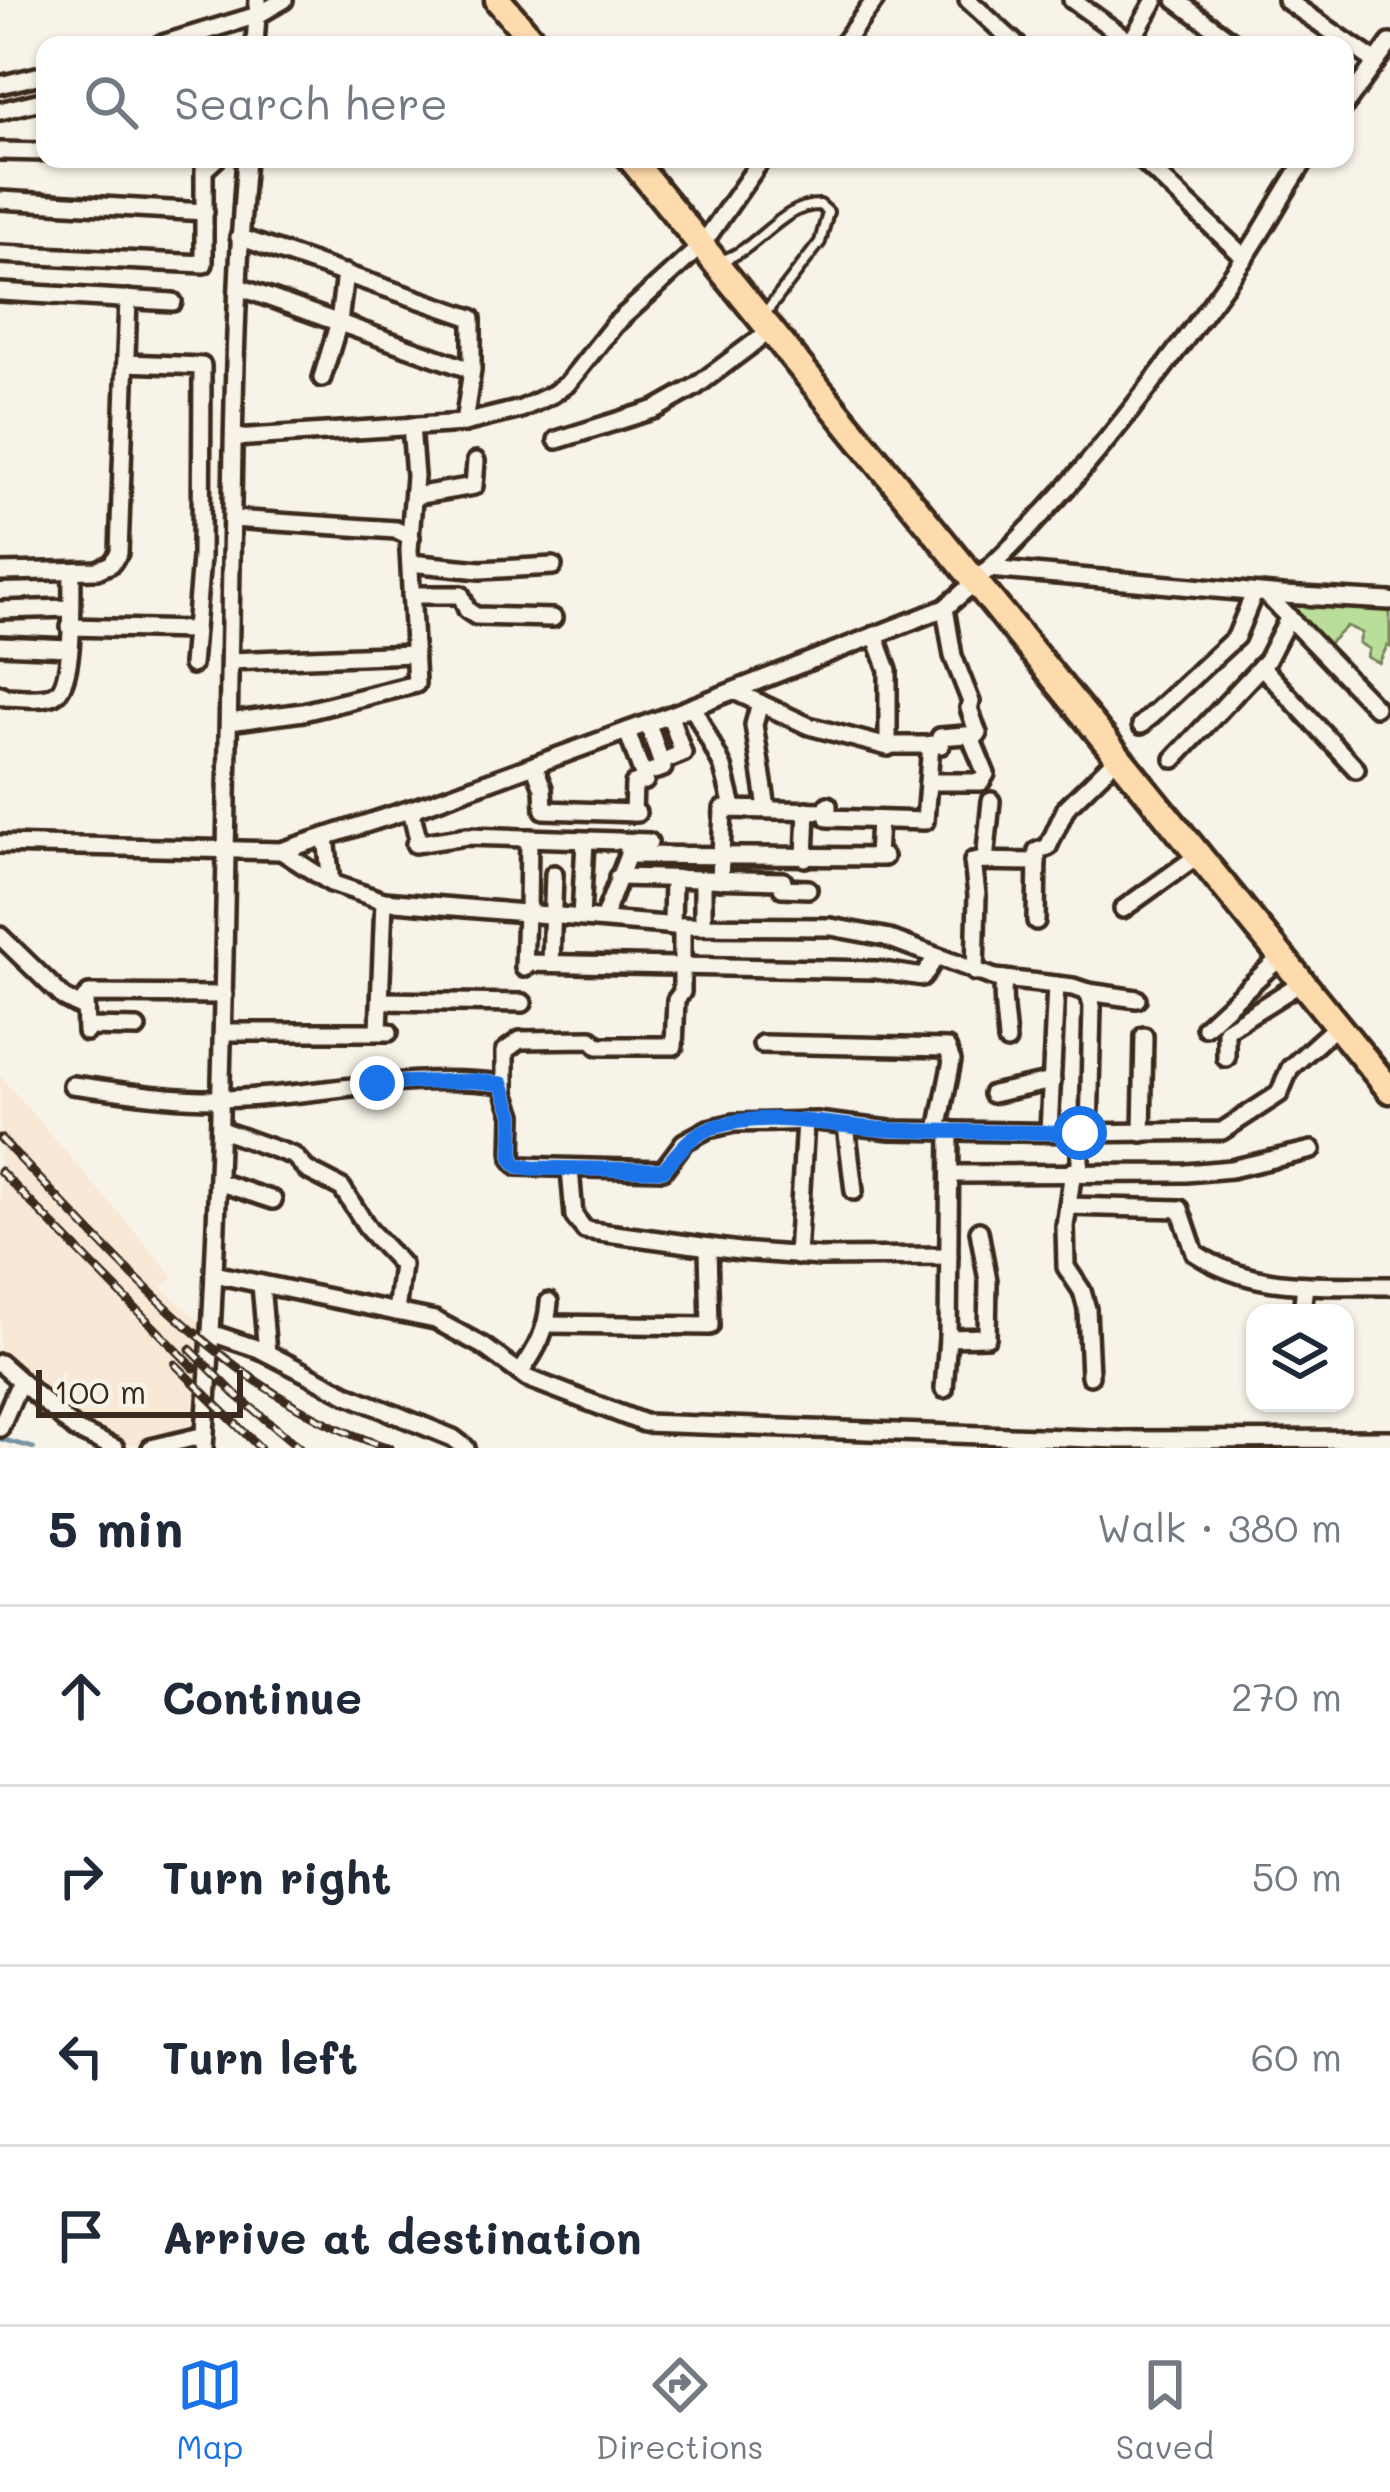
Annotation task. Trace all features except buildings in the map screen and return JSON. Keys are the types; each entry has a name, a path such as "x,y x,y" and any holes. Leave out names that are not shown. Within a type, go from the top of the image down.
{"main road":[{"path":"498,0 528,36"},
{"path":"638,168 766,324 983,574 1120,755 1390,1090"}],"street":[{"path":"183,36 284,0"},
{"path":"849,36 875,0"},
{"path":"968,0 1007,36"},
{"path":"1072,0 1121,36"},
{"path":"1136,36 1155,0"},
{"path":"1176,0 1226,36"},
{"path":"1286,0 1338,36"},
{"path":"1354,93 1390,43"},
{"path":"1354,47 1376,62"},
{"path":"0,85 36,76"},
{"path":"0,111 36,102"},
{"path":"0,151 36,152"},
{"path":"0,254 204,264 206,168"},
{"path":"152,1448 204,1441 221,1130 239,237 245,168"},
{"path":"234,439 464,423 521,409 567,384 614,325 709,253 757,168"},
{"path":"1150,168 1244,257"},
{"path":"0,844 280,851 411,810 670,716 945,608 1083,469 1244,257 1296,168"},
{"path":"0,200 205,212"},
{"path":"239,237 472,318 464,423"},
{"path":"322,378 339,322 345,273"},
{"path":"239,287 471,370"},
{"path":"0,292 173,302"},
{"path":"0,572 97,570 111,564 119,553 128,299"},
{"path":"557,440 656,410 695,387 766,324"},
{"path":"126,363 202,366 201,558 193,665"},
{"path":"229,722 303,712 416,684 410,563 411,426"},
{"path":"414,496 473,486 476,461"},
{"path":"232,519 396,530 411,537"},
{"path":"410,563 480,570 554,566"},
{"path":"0,694 56,695 66,678 72,571"},
{"path":"983,574 1390,601"},
{"path":"1260,593 1375,707"},
{"path":"1141,724 1236,637 1260,593"},
{"path":"411,595 461,596 476,616 553,618"},
{"path":"0,610 71,608"},
{"path":"945,608 953,656 978,734"},
{"path":"1174,759 1261,666 1288,617"},
{"path":"70,627 193,630"},
{"path":"874,635 887,670 888,745"},
{"path":"0,645 69,648"},
{"path":"230,661 413,653"},
{"path":"1261,666 1356,770"},
{"path":"734,691 809,726 888,745 941,745 940,737 978,734"},
{"path":"760,703 754,725 767,808"},
{"path":"693,707 723,767 733,807"},
{"path":"661,762 683,753 670,716"},
{"path":"643,774 663,768 648,724"},
{"path":"603,919 626,846 634,784 645,781 627,731"},
{"path":"703,926 711,879 721,856 723,808 828,808 828,818 925,821 926,782 981,782 986,774 971,740 978,734"},
{"path":"931,744 931,782"},
{"path":"1036,921 1037,851 1048,847 1066,808 1120,755"},
{"path":"534,765 543,788 544,810 631,813"},
{"path":"985,861 991,800"},
{"path":"411,810 417,844 467,836 529,838 721,856 805,858 881,857 879,820"},
{"path":"548,810 548,839"},
{"path":"805,858 807,810"},
{"path":"326,837 331,884"},
{"path":"529,838 524,966 877,970 922,977 936,957"},
{"path":"581,917 585,841"},
{"path":"626,846 649,842"},
{"path":"280,851 331,884 384,901 677,926 831,927 884,937 1004,979 1137,999"},
{"path":"1124,909 1200,854"},
{"path":"752,880 753,856"},
{"path":"975,972 973,861 1037,862"},
{"path":"551,963 554,874"},
{"path":"618,877 782,881 782,888 808,889"},
{"path":"505,1090 505,1052 520,1040 591,1039 598,1046 674,1046 682,965 673,879"},
{"path":"224,1032 384,1032 384,901"},
{"path":"0,936 85,1023 137,1028"},
{"path":"1205,1028 1283,956"},
{"path":"1004,979 1001,996 1006,1006 1007,1041"},
{"path":"1226,1058 1226,1030 1304,981"},
{"path":"1049,1132 1056,985"},
{"path":"1088,992 1093,1022 1084,1133 1068,1206 1066,1267 1087,1309 1090,1376"},
{"path":"85,1023 89,994 224,995"},
{"path":"381,1001 523,1003"},
{"path":"72,1085 222,1099 377,1083 502,1084 513,1115 512,1159 518,1166 663,1170 684,1142 708,1129 734,1123 805,1121 1084,1133 1222,1130 1279,1094 1290,1068 1339,1024"},
{"path":"1142,1133 1144,1036"},
{"path":"762,1044 947,1048 952,1061 944,1130 950,1174 944,1389"},
{"path":"992,1094 1052,1082"},
{"path":"797,1256 805,1121"},
{"path":"846,1125 854,1191"},
{"path":"221,1130 294,1156 307,1170 342,1188 369,1230 402,1265 396,1312"},
{"path":"950,1174 1186,1173 1231,1169 1312,1150"},
{"path":"570,1169 574,1216 585,1230 797,1256 949,1256"},
{"path":"218,1182 273,1201"},
{"path":"1068,1206 1180,1209 1195,1252 1240,1277 1305,1285 1390,1286"},
{"path":"948,1338 987,1337 988,1281 979,1231"},
{"path":"547,1324 710,1325 708,1248"},
{"path":"214,1274 435,1320 520,1373 644,1423 1224,1444 1390,1438"},
{"path":"261,1284 266,1353"},
{"path":"1303,1304 1305,1285"},
{"path":"520,1373 537,1349 549,1302"},
{"path":"211,1333 266,1353 466,1448"},
{"path":"0,1363 76,1430 115,1448"},
{"path":"0,1428 20,1382"}],"lane":[{"path":"709,253 738,255 796,210 820,205 828,212 820,242 766,324"}],"shaded area":[{"path":"0,1076 174,1277 162,1287 203,1325 191,1424 131,1446 68,1414 0,1354"}],"green space":[{"path":"1288,591 1390,597 1390,647 1379,663 1367,657 1369,649 1359,643 1362,633 1347,626 1327,645 1288,611"}],"waterway":[{"path":"0,1439 34,1448"}],"railway":[{"path":"0,1138 131,1274 227,1359 332,1426 390,1448"},
{"path":"0,1171 194,1368"},
{"path":"190,1349 300,1448"},
{"path":"175,1364 260,1448"}],"route":[{"path":"377,1083 502,1084 513,1115 512,1159 518,1166 532,1168 663,1170 684,1142 708,1129 734,1123 817,1121 890,1130 1080,1133"}]}
